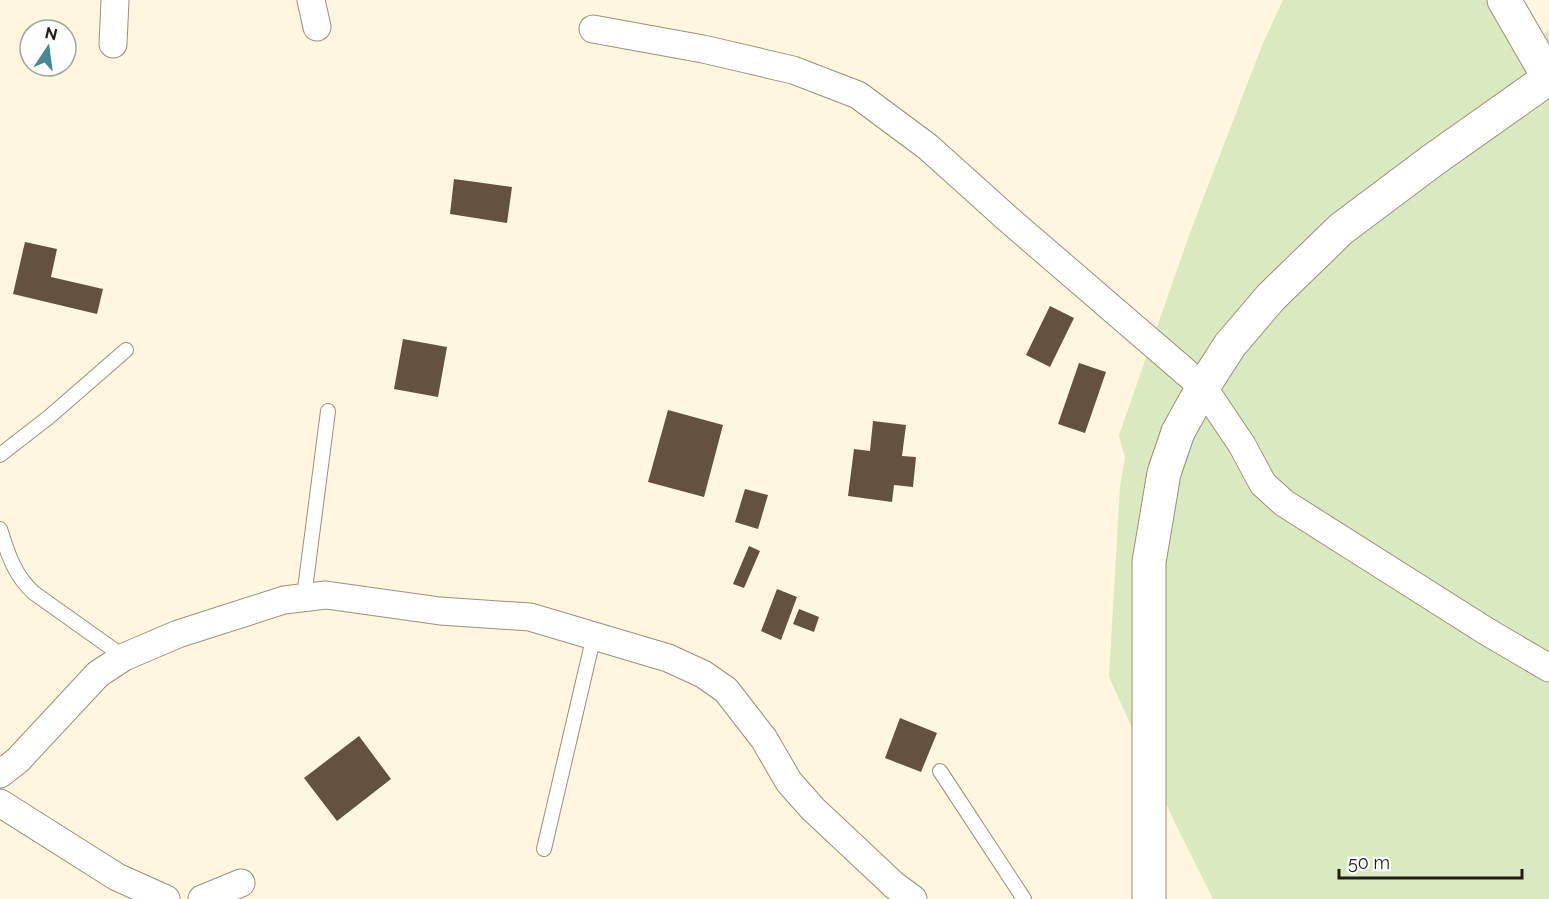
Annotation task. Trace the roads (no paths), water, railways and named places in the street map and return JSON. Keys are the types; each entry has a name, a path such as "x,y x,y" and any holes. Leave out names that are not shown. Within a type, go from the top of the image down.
{"street":[{"path":"113,44 115,0"},
{"path":"311,0 317,27"},
{"path":"1149,899 1149,562 1164,473 1178,432 1230,345 1271,297 1341,229 1549,78 1504,0"},
{"path":"593,29 703,49 793,70 858,95 928,147 1203,387 1242,446 1263,484 1284,502 1486,631 1549,668"},
{"path":"0,774 18,760 98,674 124,657 178,634 284,600 326,595 440,611 530,617 668,658 703,674 726,690 764,739 789,782 813,809 894,885 913,899"},
{"path":"0,803 117,877 166,899"},
{"path":"202,899 241,884"}],"lane":[{"path":"0,455 50,417 126,350"},
{"path":"304,597 328,411"},
{"path":"0,529 11,564 22,582 124,657"},
{"path":"544,849 594,635"},
{"path":"940,771 1024,899"}]}
